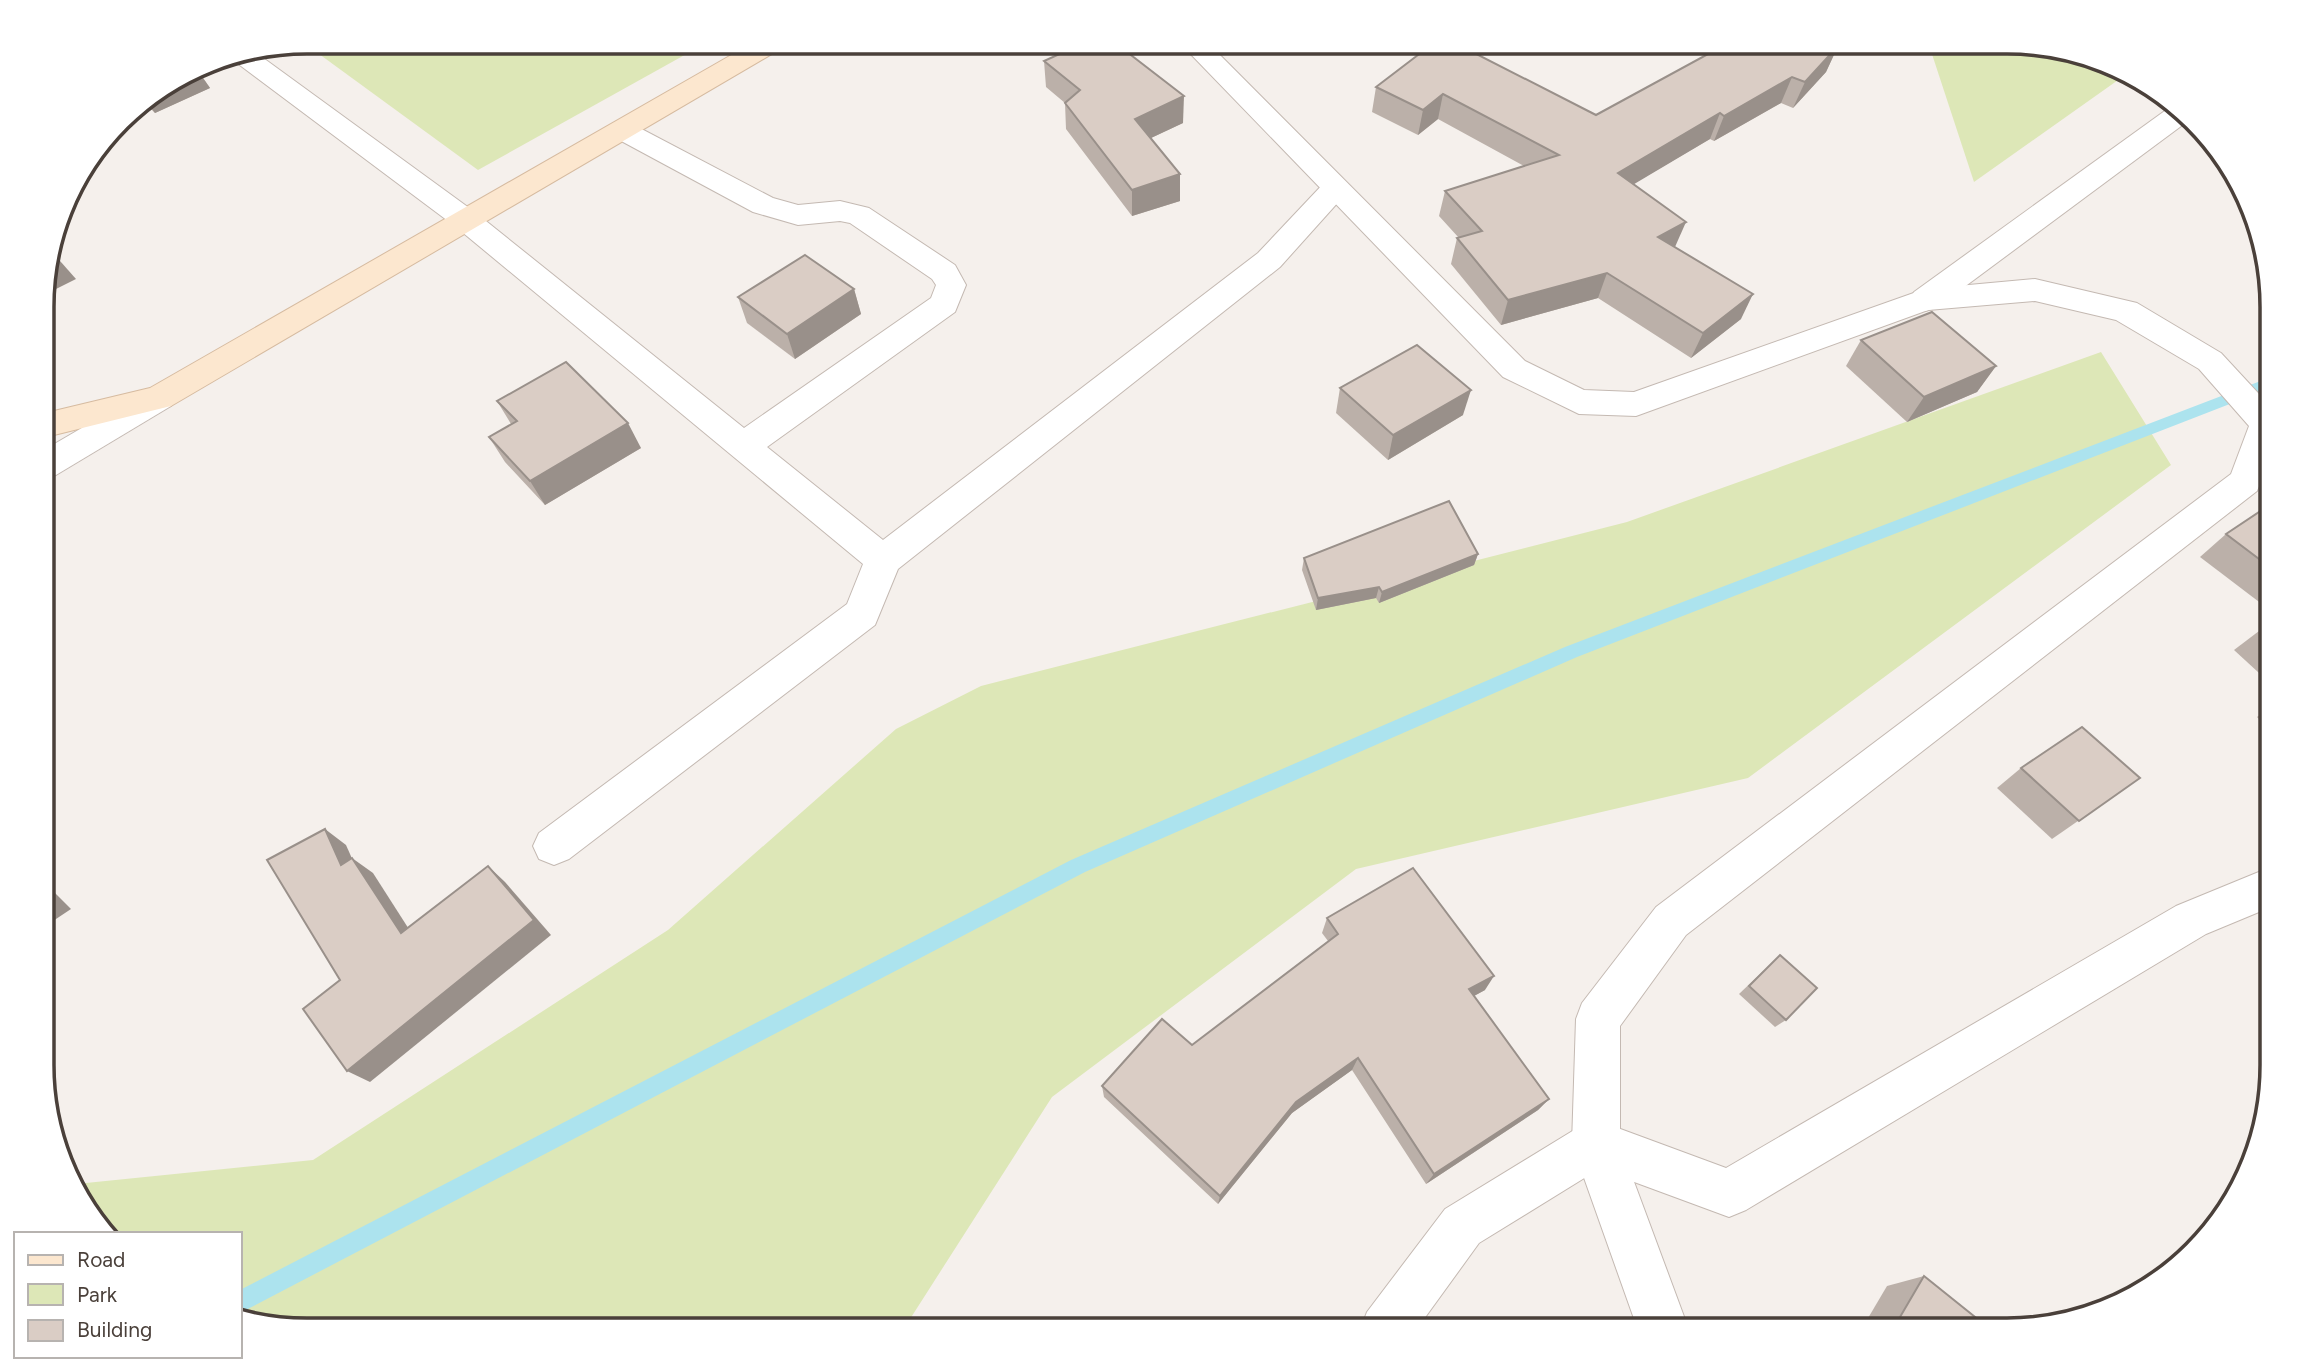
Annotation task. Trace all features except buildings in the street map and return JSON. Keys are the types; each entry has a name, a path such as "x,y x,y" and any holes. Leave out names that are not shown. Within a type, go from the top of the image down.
{"main road":[{"path":"54,423 159,398 752,54"}],"street":[{"path":"1204,54 1514,369 1579,402 1636,404 1925,300 2035,290 2126,311 2210,361 2260,416"},
{"path":"249,61 466,220 883,559"},
{"path":"1925,300 2174,117"},
{"path":"622,130 764,205 798,215 840,211 859,215 944,272 951,285 944,304 744,446"},
{"path":"554,846 862,614 883,559 1269,260 1335,189"},
{"path":"54,460 159,398"},
{"path":"1660,1318 1596,1144 1598,1019 1671,921 2245,482 2260,442"},
{"path":"1596,1144 1729,1193 2191,920 2260,892"},
{"path":"1394,1318 1462,1226 1596,1144"}],"green space":[{"path":"319,54 686,54 478,170"},
{"path":"1932,54 2040,56 2072,63 2118,80 1974,182"},
{"path":"2101,352 2171,465 1748,778 1356,869 1052,1097 911,1318 274,1316 242,1309 242,1232 117,1232 84,1183 313,1160 668,930 896,729 981,686 1627,522"}],"waterway":[{"path":"242,1301 1078,866 1571,652 2260,386"}]}
